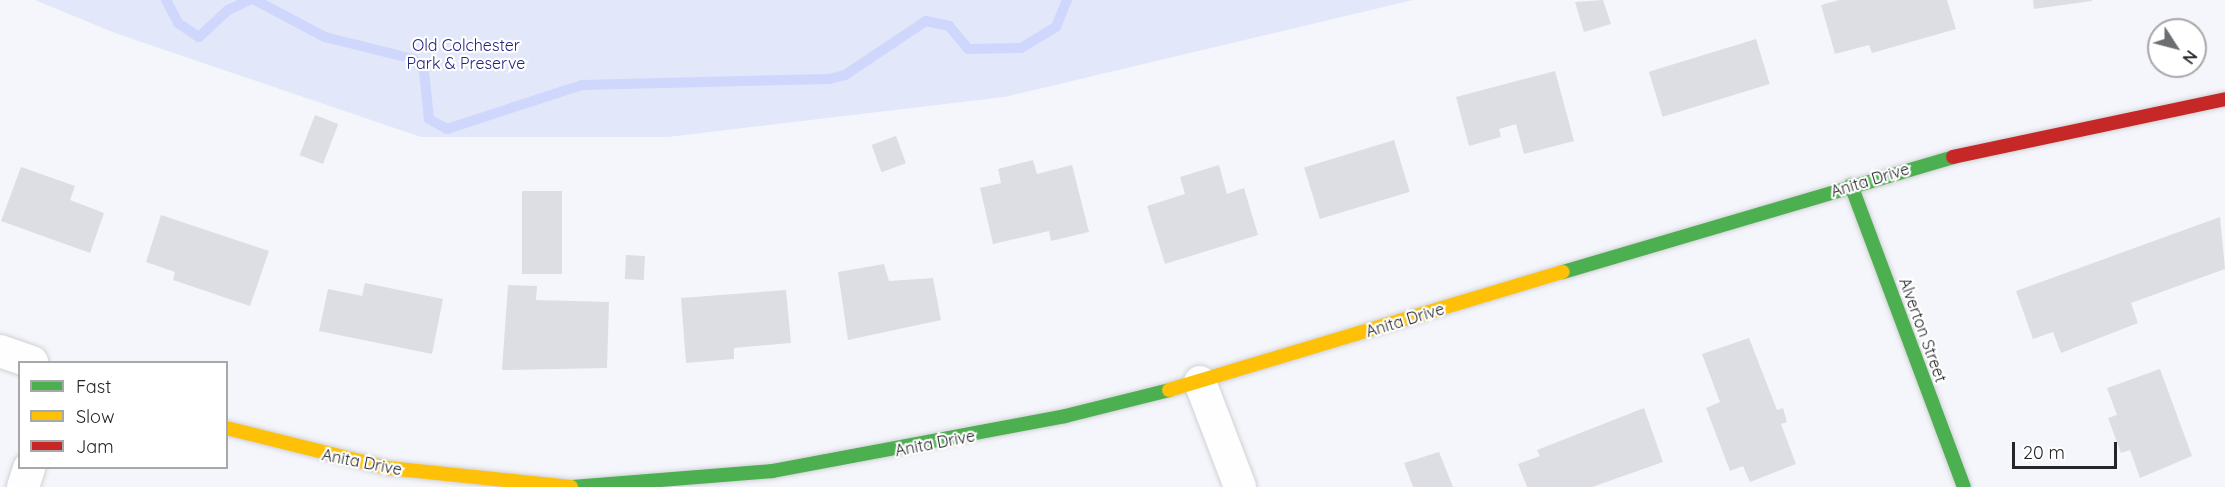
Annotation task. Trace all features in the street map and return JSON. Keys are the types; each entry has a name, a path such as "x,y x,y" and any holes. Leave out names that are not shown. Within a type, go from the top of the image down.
{"street":[{"name":"Anita Drive","path":"228,428 388,468 572,487 632,486 772,471 902,450 1200,382 1851,185 1993,147 2225,99"},
{"name":"Alverton Street","path":"1851,185 1964,487"},
{"path":"0,351 27,361"},
{"path":"1200,382 1240,487"},
{"path":"23,487 29,469"}],"green space":[{"name":"Old Colchester Park & Preserve","path":"35,0 1413,0 1004,97 668,137 421,137 115,33"}],"building":[{"path":"1603,0 1611,24 1584,32 1575,2"},
{"path":"1839,0 1947,0 1956,29 1872,53 1869,45 1835,54 1821,5"},
{"path":"2033,0 2092,0 2092,1 2034,9"},
{"path":"1756,39 1770,84 1663,117 1649,72"},
{"path":"1555,71 1574,141 1524,154 1516,124 1499,129 1501,137 1469,146 1456,97"},
{"path":"315,115 338,124 323,164 300,155"},
{"path":"896,136 906,163 881,172 872,145"},
{"path":"1394,140 1410,192 1320,219 1304,167"},
{"path":"1033,160 1037,174 1072,165 1089,232 1051,241 1049,231 993,244 980,188 1001,183 998,169"},
{"path":"1219,165 1227,194 1244,188 1258,235 1165,264 1147,206 1185,194 1180,177"},
{"path":"21,167 75,186 70,200 104,213 90,253 1,221"},
{"path":"522,191 562,191 562,274 522,274"},
{"path":"161,215 269,251 250,306 173,280 175,272 146,262"},
{"path":"2220,217 2225,269 2131,303 2138,323 2061,353 2053,332 2033,339 2016,291"},
{"path":"626,255 645,256 644,280 625,279"},
{"path":"884,264 889,281 933,278 941,320 848,340 838,272"},
{"path":"365,283 443,299 432,354 319,331 328,289 362,296"},
{"path":"508,285 537,286 536,300 609,302 607,368 502,370"},
{"path":"786,290 791,343 734,348 734,359 686,363 681,298"},
{"path":"1749,338 1777,410 1783,408 1787,422 1781,424 1796,464 1750,482 1743,466 1730,471 1706,408 1720,402 1702,354"},
{"path":"2160,369 2192,456 2140,478 2130,450 2121,453 2108,418 2117,415 2107,388"},
{"path":"1644,408 1663,462 1592,487 1527,487 1518,464 1540,456 1537,450"},
{"path":"1439,452 1453,487 1413,487 1404,463"}],"waterway":[{"path":"166,0 178,23 199,37 228,10 249,0"},
{"path":"255,0 325,37 413,59 424,71 429,119 447,129 582,85 829,79 845,75 926,21 949,26 968,49 1021,48 1056,27 1067,0"}],"traffic: fast":[{"path":"1563,272 1953,157"},
{"path":"1851,185 1964,487"},
{"path":"573,487 772,471 1065,416 1169,390"}],"traffic: slow":[{"path":"1169,390 1563,272"},
{"path":"228,428 388,468 571,487"}],"traffic: jam":[{"path":"1953,157 2225,99"}]}
